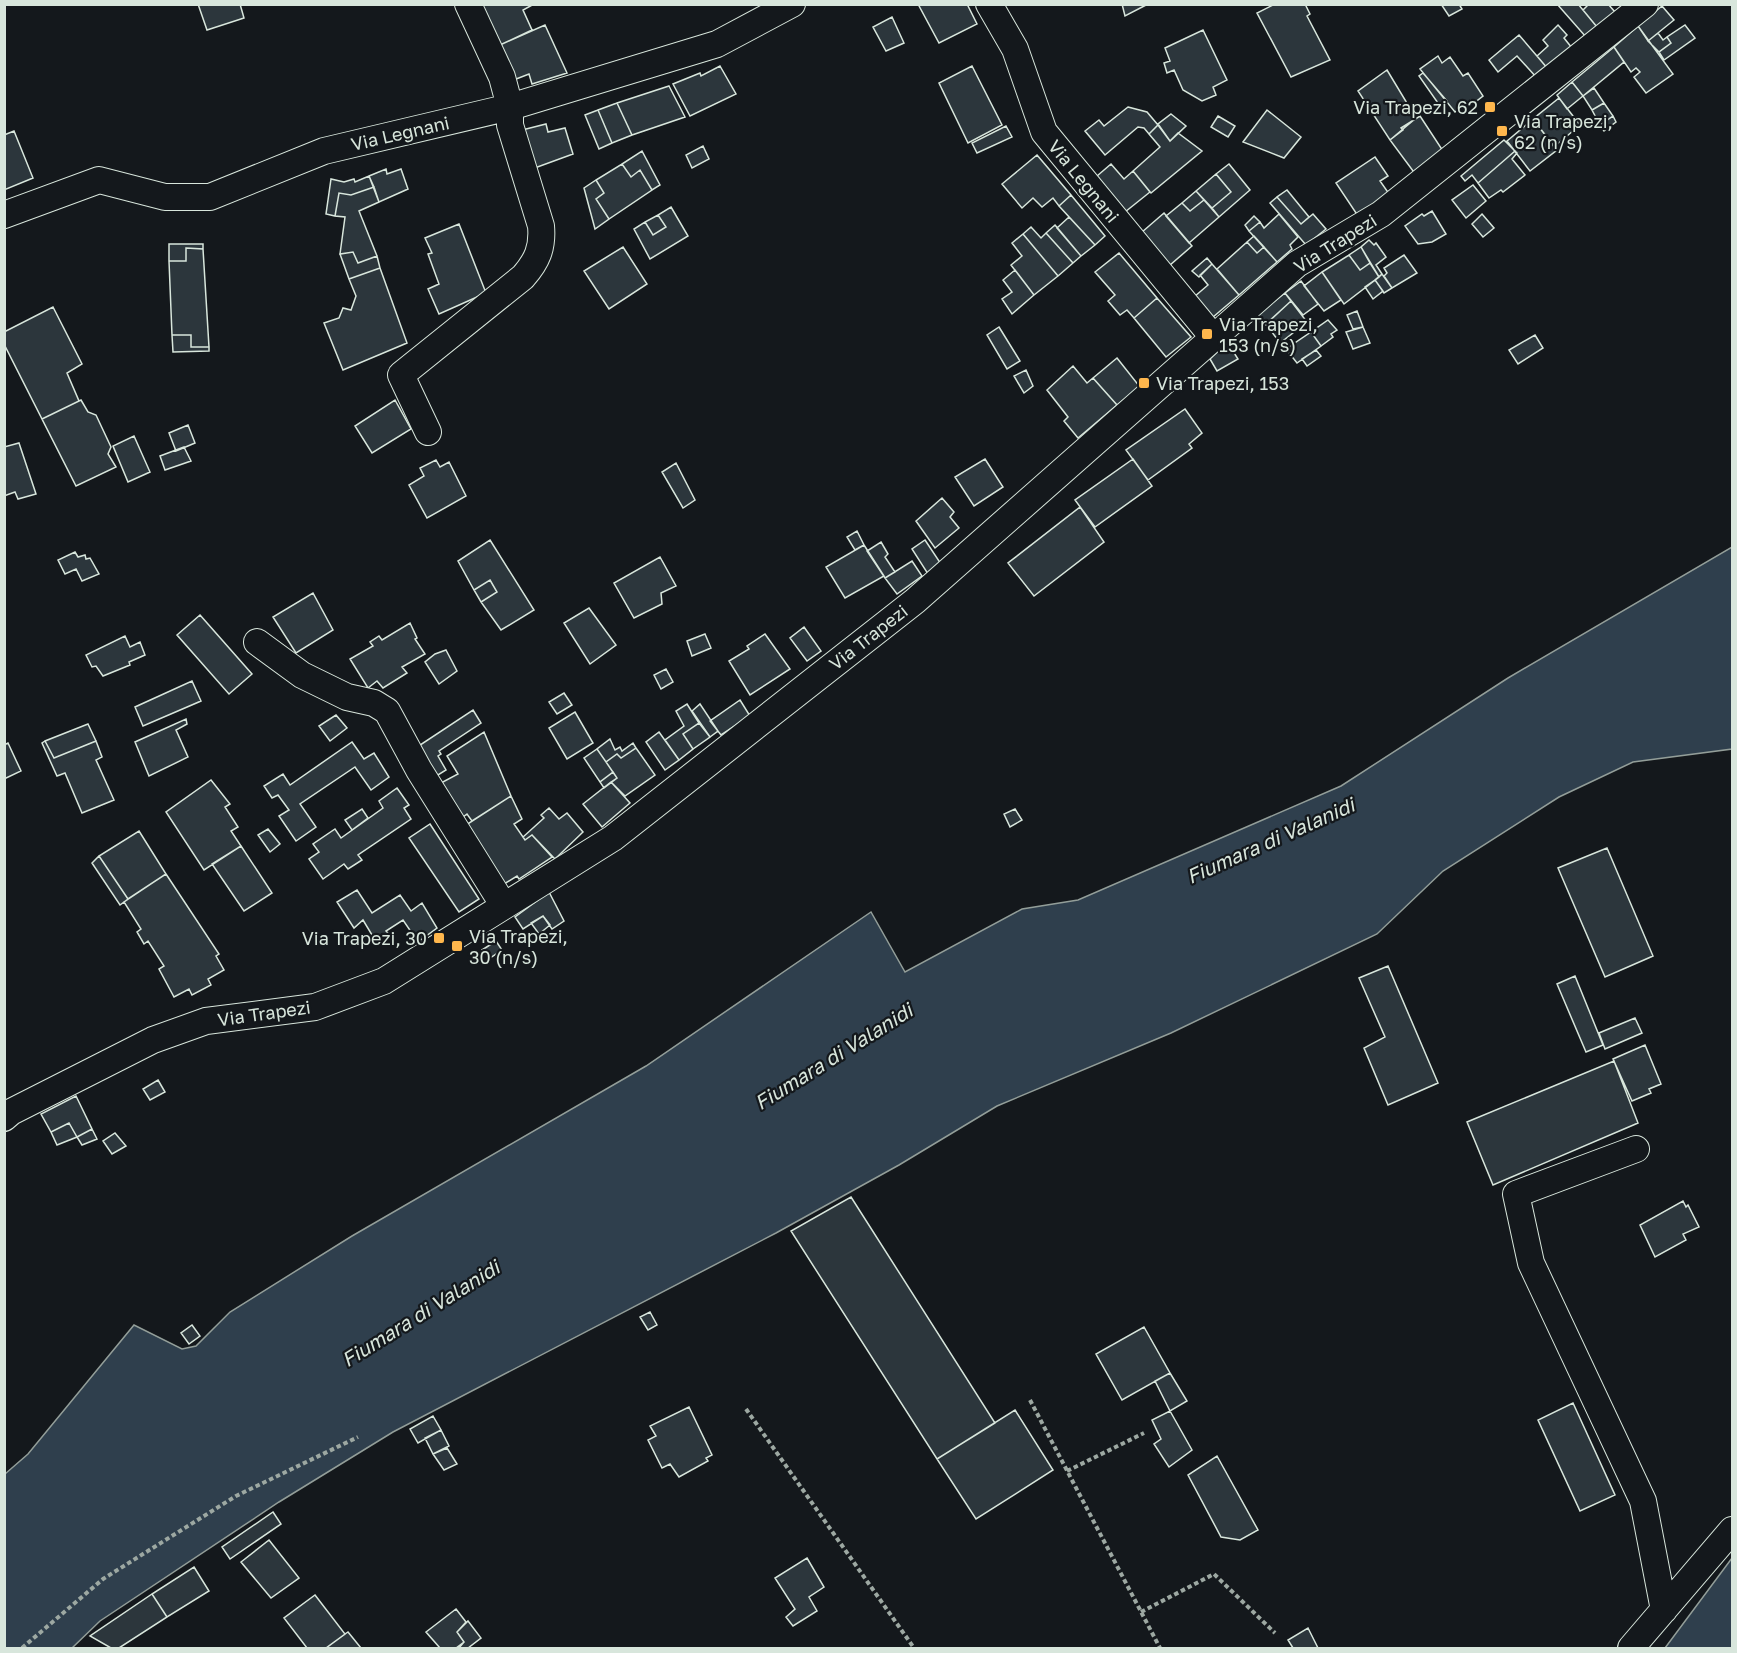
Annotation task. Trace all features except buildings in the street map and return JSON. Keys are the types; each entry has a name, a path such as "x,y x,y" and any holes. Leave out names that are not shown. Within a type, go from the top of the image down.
{"street":[{"path":"428,432 401,375 523,277 535,262 542,243 541,226 510,125 510,107 502,77 468,4"},
{"name":"Via Legnani","path":"4,215 99,180 165,197 210,197 324,151 510,107 717,44 792,4"},
{"name":"Via Legnani","path":"989,4 1015,49 1044,132 1213,338"},
{"name":"Via Trapezi","path":"4,1118 11,1112 153,1040 206,1021 315,1007 384,981 613,838 915,601 1297,264 1381,214 1644,4"},
{"path":"257,642 302,675 346,697 374,703 387,711 419,771 504,906"},
{"path":"1636,1149 1516,1194 1531,1263 1643,1502 1664,1610"},
{"path":"1631,1648 1732,1530"}],"path":[{"path":"1030,1400 1160,1648"},
{"path":"746,1409 914,1648"},
{"path":"1068,1471 1144,1433"},
{"path":"22,1648 112,1573 236,1496 358,1437"},
{"path":"1141,1612 1214,1575 1275,1633"}],"water":[{"name":"Fiumara di Valanidi","path":"1732,547 1732,749 1633,762 1559,797 1443,871 1377,934 1171,1033 997,1106 899,1165 776,1233 393,1432 279,1502 100,1621 72,1648 5,1648 5,1474 28,1454 134,1325 182,1349 196,1346 230,1312 352,1236 646,1066 871,912 905,972 1022,909 1078,900 1341,786 1508,678"},
{"path":"1732,1558 1732,1648 1665,1648"}],"place":[{"name":"Via Trapezi, 62","path":"1490,107"},
{"name":"Via Trapezi, 62 (n/s)","path":"1502,131"},
{"name":"Via Trapezi, 153 (n/s)","path":"1207,334"},
{"name":"Via Trapezi, 153","path":"1144,383"},
{"name":"Via Trapezi, 30","path":"439,938"},
{"name":"Via Trapezi, 30 (n/s)","path":"457,946"}]}
